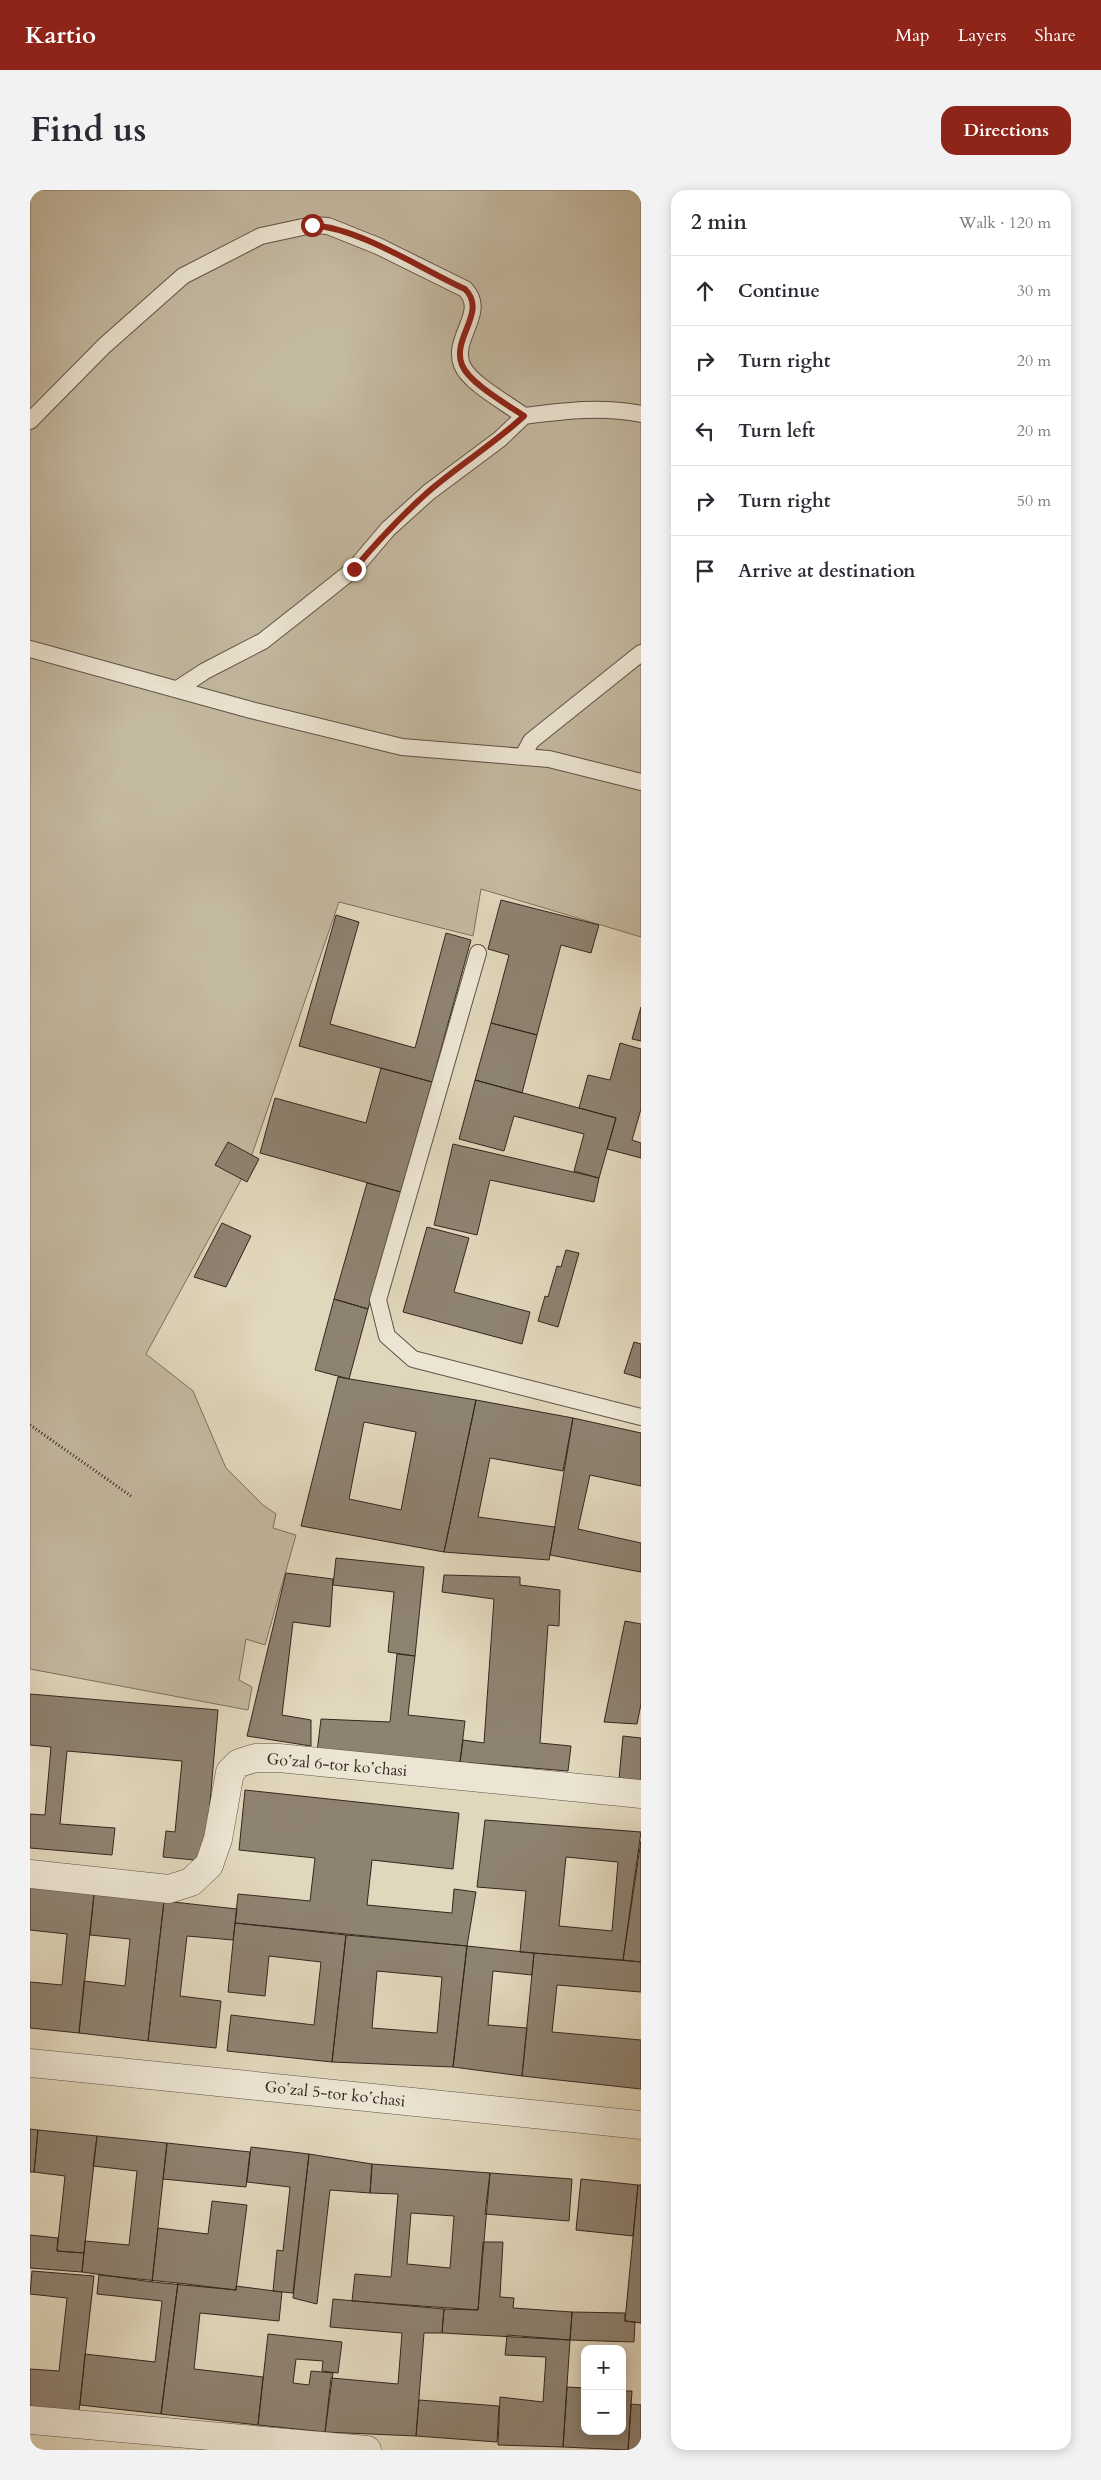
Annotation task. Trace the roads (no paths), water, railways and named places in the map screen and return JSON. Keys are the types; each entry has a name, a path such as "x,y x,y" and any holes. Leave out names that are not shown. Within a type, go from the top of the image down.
{"street":[{"name":"Goʻzal 6-tor koʻchasi","path":"30,1874 169,1889 191,1882 208,1865 218,1839 230,1772 239,1763 255,1758 289,1759 641,1794"},
{"name":"Goʻzal 5-tor koʻchasi","path":"30,2063 641,2125"},
{"path":"30,2420 367,2450"}],"lane":[{"path":"30,421 104,346 183,276 261,236 312,225 328,226 378,246 465,289 471,295 474,310 461,343 462,365 473,380 524,416"},
{"path":"179,688 205,671 263,641 305,608 354,569 388,529 429,492 500,438 524,416 580,409 619,410 641,414"},
{"path":"30,649 58,658 179,688 250,710 402,748 549,759 641,782"},
{"path":"523,756 531,741 641,653"},
{"path":"478,953 378,1300 387,1336 413,1359 641,1417"}]}
